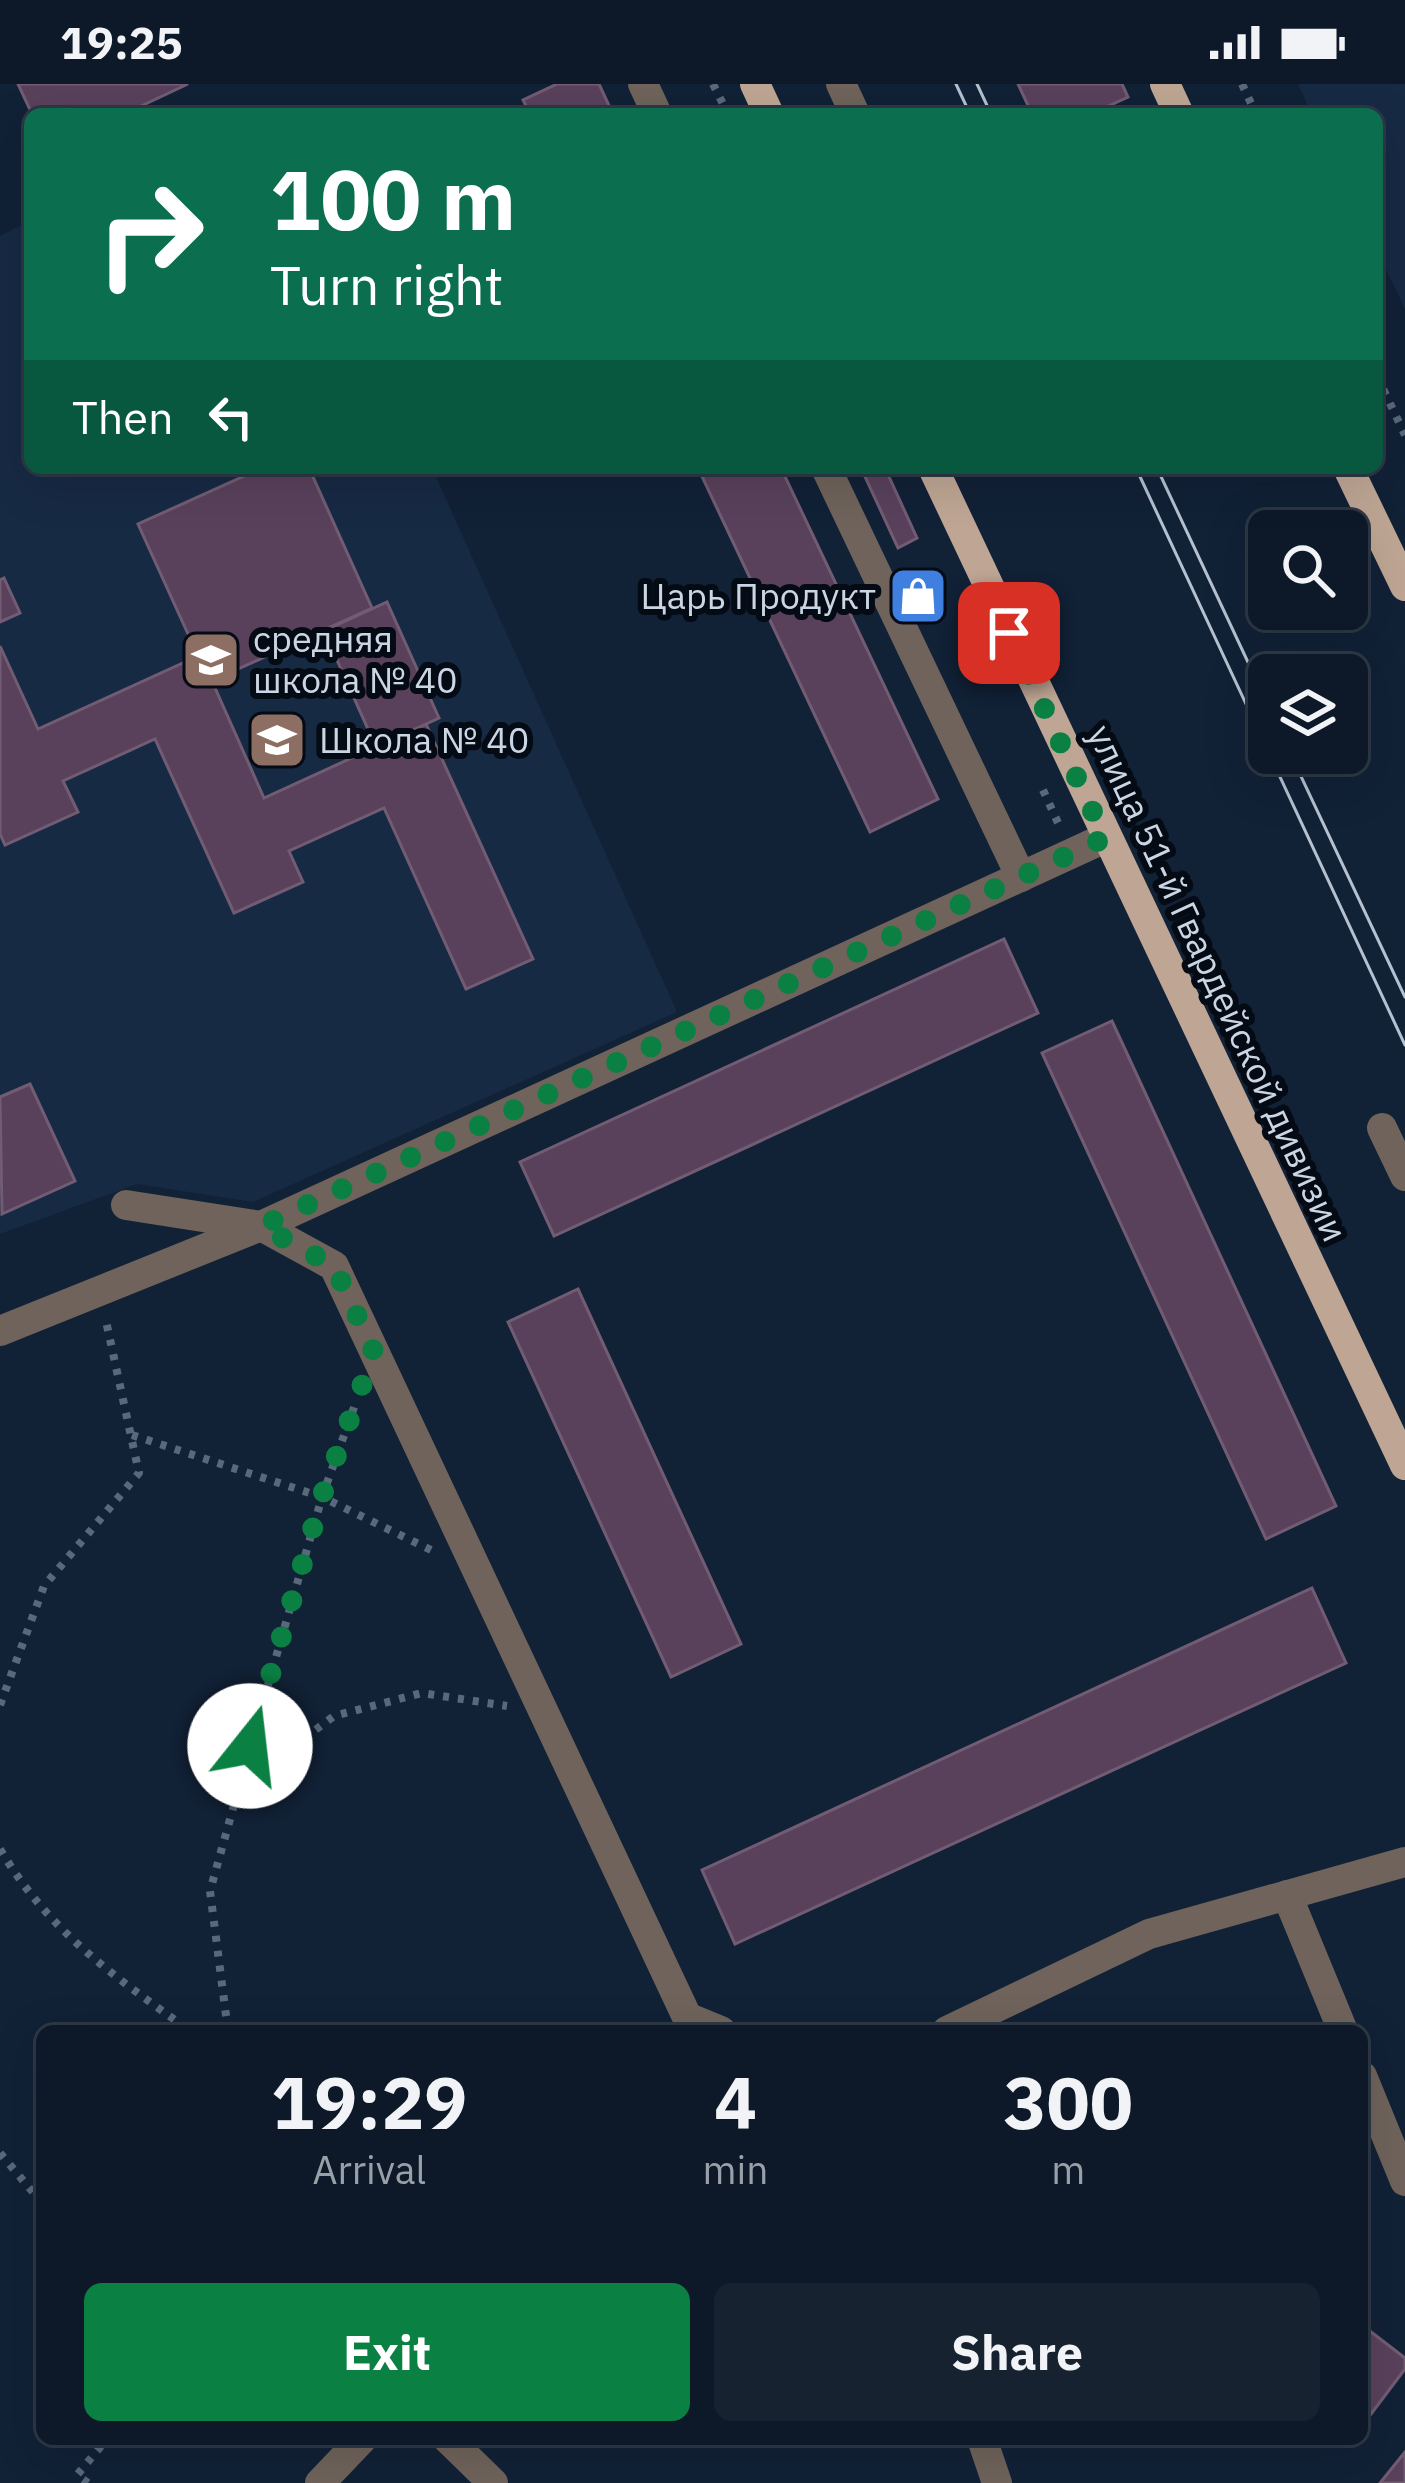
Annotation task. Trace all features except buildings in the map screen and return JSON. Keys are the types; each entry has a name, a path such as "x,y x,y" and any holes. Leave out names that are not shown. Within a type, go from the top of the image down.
{"main road":[{"name":"улица 51-й Гвардейской дивизии","path":"936,474 1405,1465"},
{"path":"1351,474 1405,586"}],"street":[{"path":"829,474 1021,877"},
{"path":"0,1331 261,1226 1105,838"},
{"path":"1382,1128 1405,1176"},
{"path":"126,1205 261,1226 334,1266 687,2018 705,2025"},
{"path":"959,2025 1149,1934 1405,1862"},
{"path":"1287,1895 1341,2025"},
{"path":"1368,2091 1405,2181"},
{"path":"320,2483 356,2445"},
{"path":"454,2445 493,2483"},
{"path":"984,2445 997,2483"}],"path":[{"path":"1383,389 1405,435"},
{"path":"0,1706 44,1586 139,1473 100,1291"},
{"path":"227,2025 210,1891 322,1496 374,1352"},
{"path":"131,1435 322,1496 477,1572"},
{"path":"238,1787 334,1716 400,1699 422,1694 544,1712"},
{"path":"0,1850 30,1900 112,1977 181,2025"},
{"path":"0,2152 36,2196"},
{"path":"88,2483 77,2475 102,2445"}],"shaded area":[{"path":"1298,84 1405,84 1405,309 1383,263 1383,108 1309,108"},
{"name":"Школа № 40","path":"24,224 24,474 435,474 677,1012 253,1202 137,1184 0,1234 0,236"}],"tram line":[{"path":"956,84 967,108"},
{"path":"977,84 988,108"},
{"path":"1139,474 1405,1045"},
{"path":"1160,474 1248,662"},
{"path":"1300,774 1405,997"}],"place":[{"name":"Царь Продукт","path":"918,596"},
{"name":"средняя школа № 40","path":"211,660"},
{"name":"Школа № 40","path":"277,740"}],"route":[{"path":"250,1746 322,1496 374,1352 334,1266 261,1226 1105,838 1009,633"}]}
